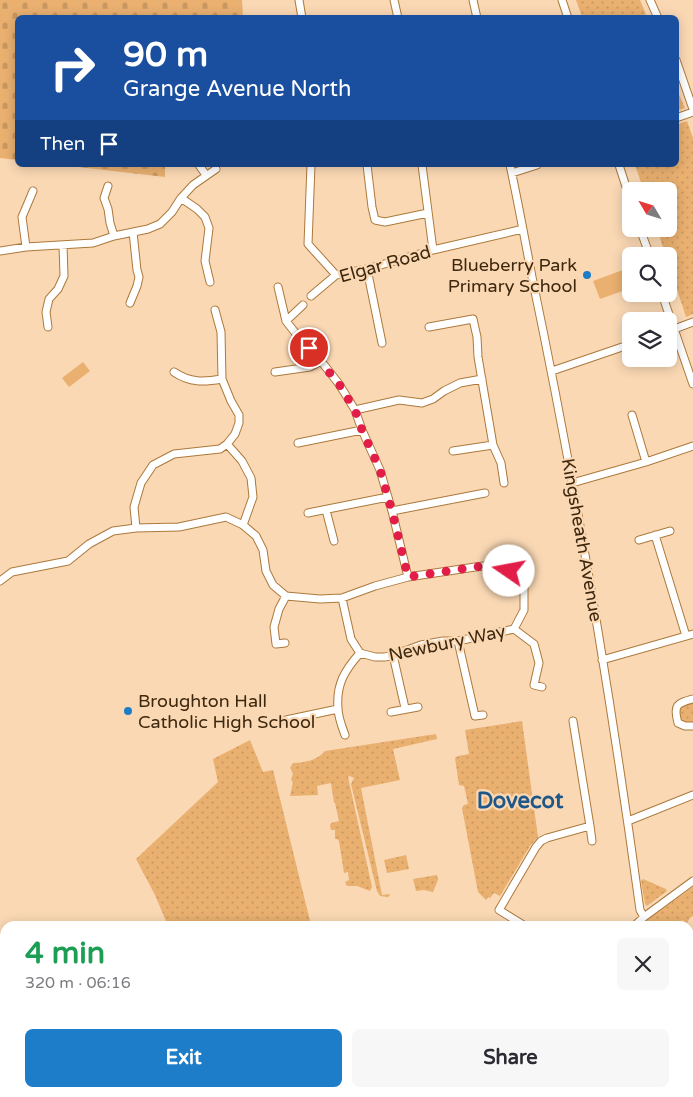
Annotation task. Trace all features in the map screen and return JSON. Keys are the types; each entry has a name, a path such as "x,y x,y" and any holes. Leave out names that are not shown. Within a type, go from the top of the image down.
{"street":[{"path":"299,0 302,15"},
{"path":"394,0 397,15"},
{"path":"473,0 476,15"},
{"path":"562,0 567,15"},
{"path":"650,0 657,15"},
{"path":"679,69 693,110 679,117"},
{"path":"201,167 206,175"},
{"path":"311,167 308,244 336,275"},
{"path":"367,167 375,220 385,222 428,213"},
{"path":"422,167 433,250"},
{"name":"Kingsheath Avenue","path":"510,167 552,371 572,483 628,821 640,910 644,917"},
{"path":"512,173 532,167"},
{"path":"619,167 624,182"},
{"path":"0,251 26,247 93,243 114,236 148,229 160,224 193,185 216,168"},
{"path":"108,186 104,198 114,236"},
{"path":"26,247 22,218 33,191"},
{"path":"182,198 197,208 205,218 209,228 205,261 210,282"},
{"name":"Elgar Road","path":"311,296 336,275 367,269 433,250 522,229"},
{"path":"130,303 139,277 133,232"},
{"path":"48,327 46,312 49,298 58,289 64,276 63,245"},
{"path":"367,269 382,343"},
{"path":"0,581 12,572 68,561 89,544 113,531 136,528 179,527 226,517 243,525 256,536 263,550 266,571 273,585 286,596 320,599 342,598 408,577 380,470 355,410 339,384 286,320 278,287"},
{"path":"286,320 304,305"},
{"path":"136,528 134,507 141,483 153,465 174,454 220,449 235,434 239,423 238,415 222,380 221,332 215,310"},
{"path":"429,327 473,319 478,337 478,357 493,445 501,463 504,482"},
{"path":"677,328 693,322"},
{"path":"677,345 693,384"},
{"path":"552,371 622,347"},
{"path":"275,372 310,367 321,361"},
{"path":"174,372 184,378 203,382 222,380"},
{"path":"355,410 399,400 422,403 433,399 460,383 482,379"},
{"path":"632,415 646,462"},
{"path":"298,443 362,430"},
{"path":"227,444 242,461 250,478 253,497 243,525"},
{"path":"453,451 493,445"},
{"path":"572,483 646,462 693,446"},
{"path":"392,511 485,493"},
{"path":"308,513 388,497"},
{"path":"326,510 334,541"},
{"path":"639,540 670,530"},
{"path":"602,660 690,635 656,535"},
{"name":"Newbury Way","path":"360,653 375,658 393,655 421,645 443,641 458,641 514,629 524,610 524,588 518,577 501,564 408,577"},
{"path":"285,643 276,644 274,627 279,609 286,596"},
{"path":"342,598 351,639 360,653 349,665 340,684 338,709 345,736"},
{"path":"514,629 534,644 539,663 534,685 542,687"},
{"path":"458,641 475,716 483,715"},
{"path":"393,655 405,708"},
{"path":"693,699 677,704 676,708 678,723 685,726 693,726"},
{"path":"391,712 418,706"},
{"path":"286,720 338,709"},
{"path":"574,721 586,827 592,841"},
{"path":"628,821 693,795"},
{"path":"517,921 499,910 541,841 586,827"},
{"path":"640,921 693,881"}],"green space":[{"path":"0,0 242,0 243,15 15,15 15,160 0,158"},
{"path":"576,0 640,0 646,15 581,15"},
{"path":"679,95 685,108 679,110"},
{"path":"687,121 693,138 693,314 686,317 677,289 677,247 663,247 660,238 678,238 678,182 641,182 636,167 679,167 679,124"},
{"path":"78,167 165,167 165,177"},
{"path":"622,270 622,291 600,299 593,281"},
{"path":"297,342 309,356 308,361 304,363 299,363"},
{"path":"83,362 90,371 69,387 62,378"},
{"path":"693,702 693,723 684,723 680,720 680,707"},
{"path":"522,721 538,837 530,846 500,896 494,893 486,900 478,892 462,808 468,804 464,786 459,785 455,758 469,754 465,730"},
{"path":"436,734 437,739 393,749 400,780 361,788 382,895 389,894 390,896 380,896 377,891 351,784 354,778 348,777 372,887 370,891 357,886 347,886 345,882 349,880 348,872 344,873 339,841 335,839 335,830 331,830 330,825 339,821 331,783 317,786 318,795 290,796 293,773 290,768 293,763 319,757 325,751"},
{"path":"250,740 263,772 273,770 310,921 166,921 136,859 218,782 213,759"},
{"path":"406,855 409,869 387,873 384,860"},
{"path":"437,875 438,880 433,892 416,891 413,879"},
{"path":"643,879 667,891 647,906 641,881"},
{"path":"693,887 693,916 688,921 646,921"}],"place":[{"name":"Blueberry Park Primary School","path":"587,275"},
{"name":"Broughton Hall Catholic High School","path":"128,711"}],"district":[{"name":"Dovecot","path":"520,800"}],"route":[{"path":"309,348 339,384 355,410 380,470 408,577 501,564 509,571"}]}
